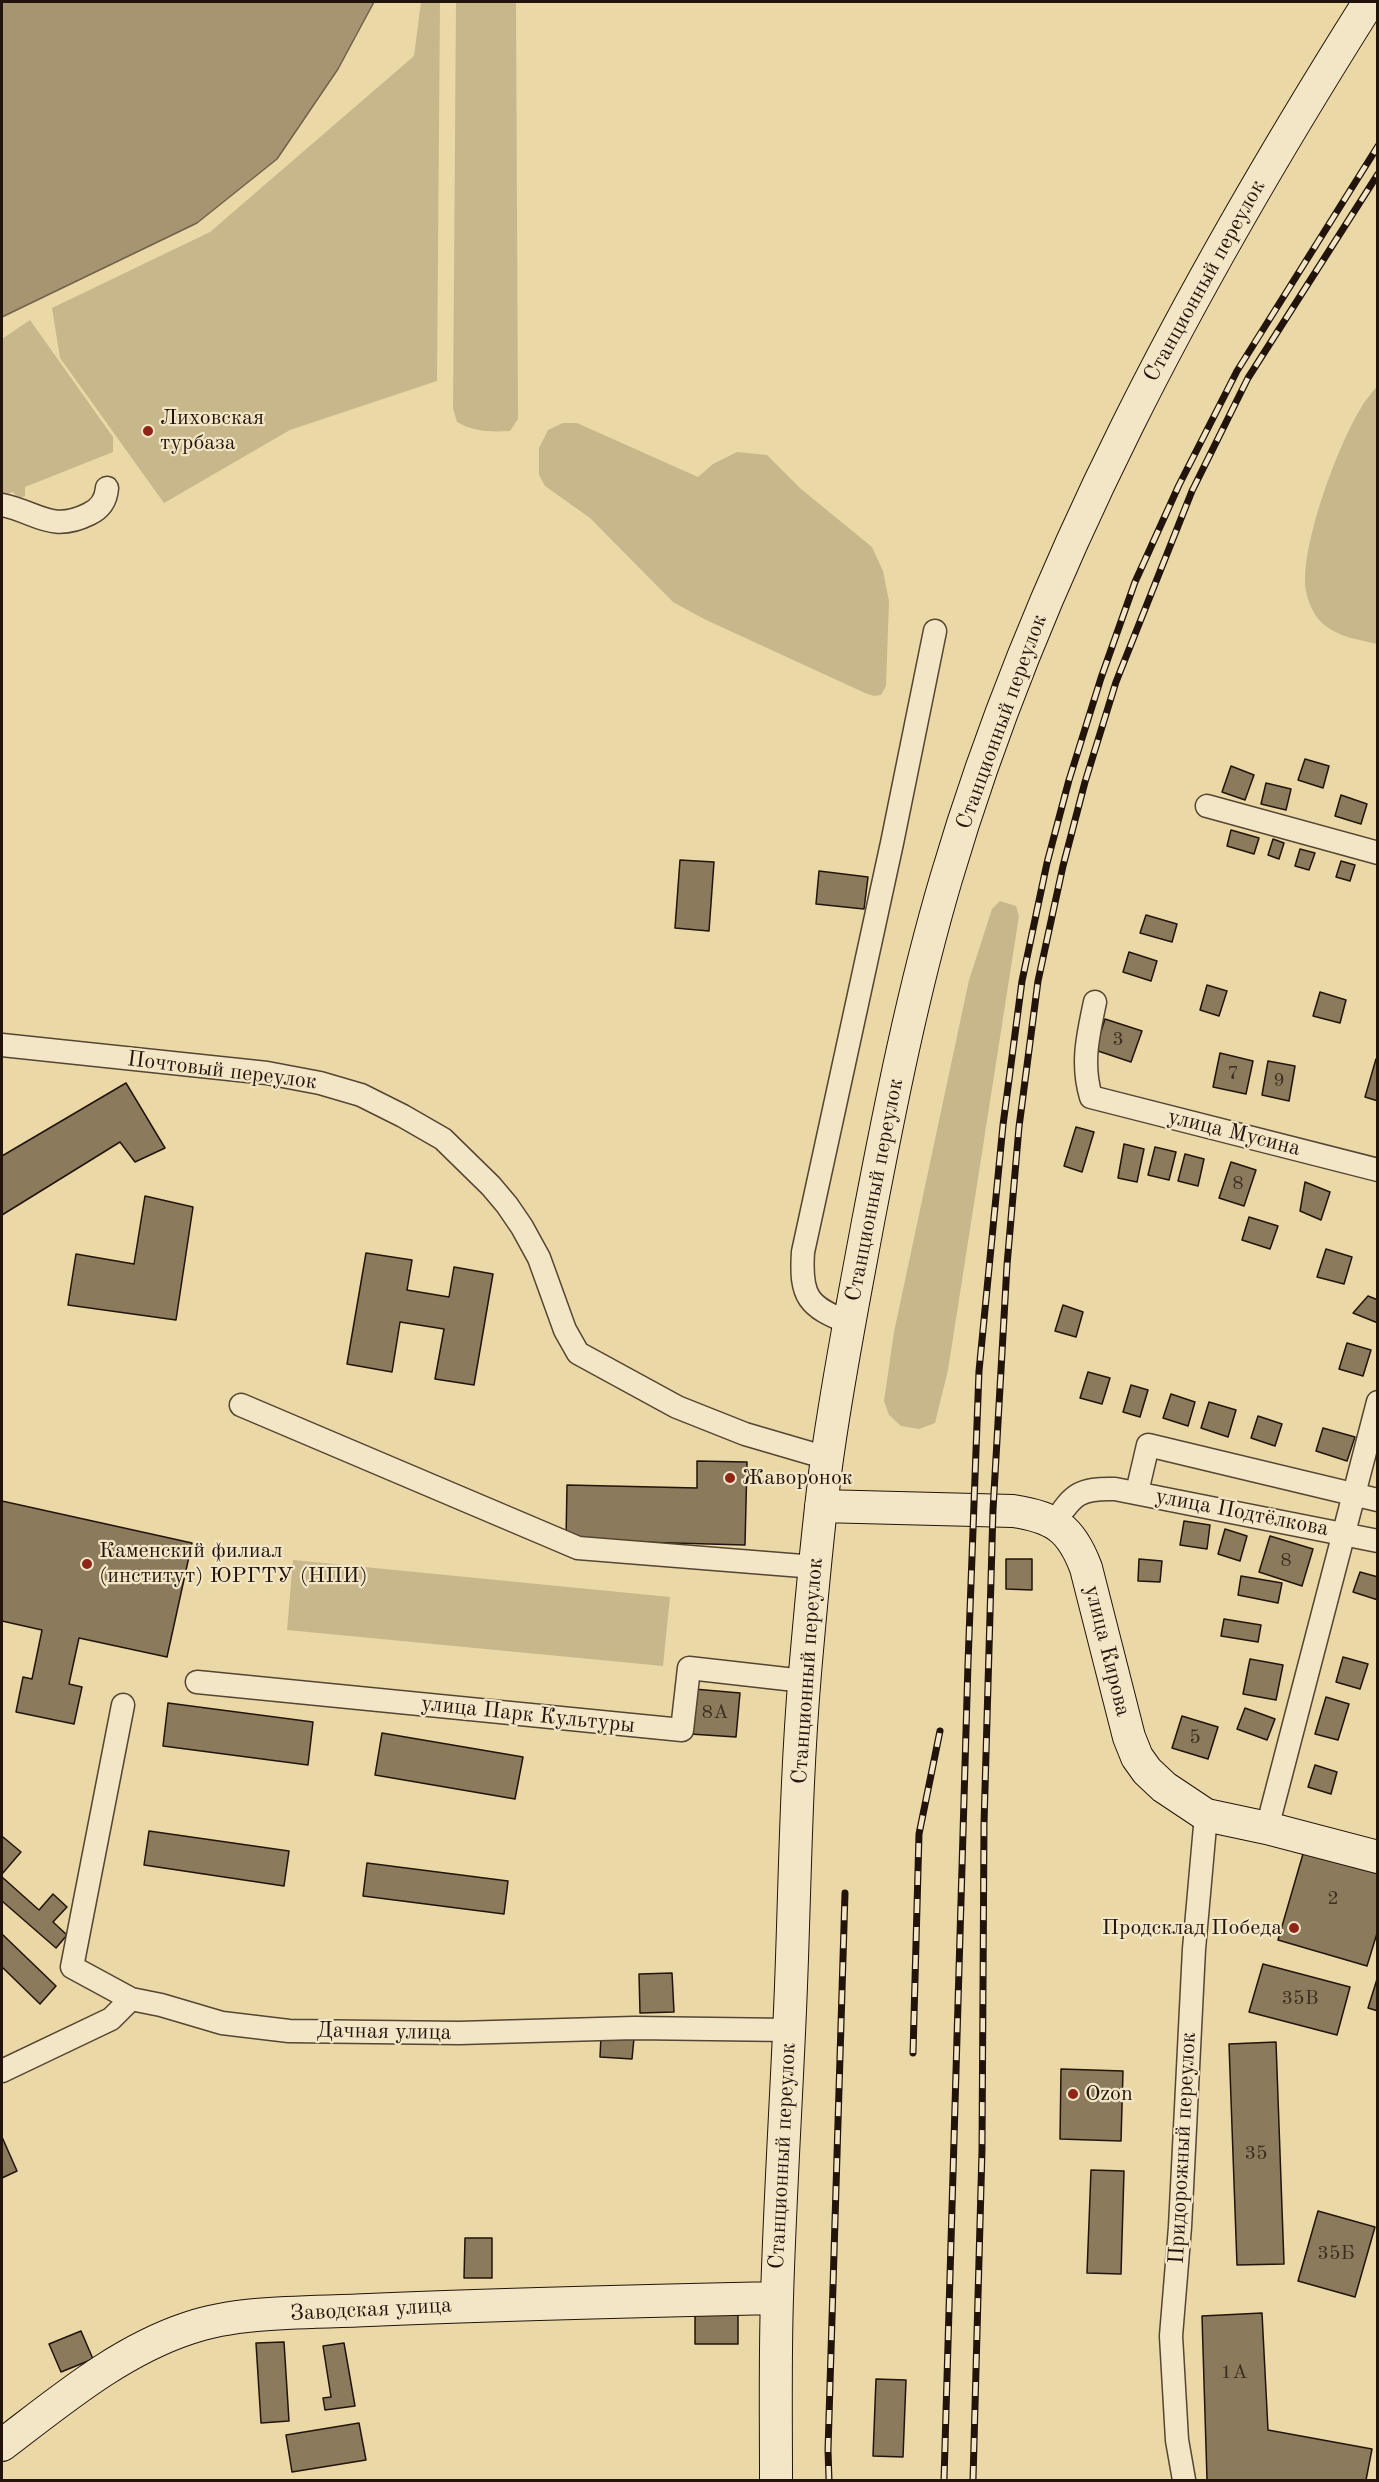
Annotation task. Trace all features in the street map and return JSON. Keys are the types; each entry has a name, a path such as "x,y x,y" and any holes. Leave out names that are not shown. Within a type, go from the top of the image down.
{"main road":[{"name":"Станционный переулок","path":"776,2481 777,2298 804,1681 815,1567 827,1458 850,1323 889,1113 922,971 946,879 1003,711 1050,595 1158,364 1298,114 1369,2"},
{"name":"улица Кирова","path":"821,1506 1013,1510 1039,1515 1054,1522 1079,1548 1121,1708 1137,1757 1164,1787 1206,1815 1267,1828 1377,1857"},
{"name":"Заводская улица","path":"2,2445 116,2362 176,2332 209,2323 266,2315 570,2301 777,2298"}],"street":[{"path":"2,505 53,522 65,523 96,511 106,498 107,488"},
{"path":"850,1323 824,1313 807,1295 803,1283 803,1251 890,854 935,631"},
{"path":"1206,806 1377,853"},
{"name":"улица Мусина","path":"1095,1002 1085,1053 1086,1080 1091,1097 1377,1170"},
{"name":"Почтовый переулок","path":"2,1045 267,1073 320,1083 361,1095 403,1116 443,1139 507,1205 522,1227 538,1258 565,1330 578,1353 677,1407 745,1434 827,1458"},
{"path":"1267,1828 1377,1402"},
{"path":"241,1405 578,1548 815,1567"},
{"name":"улица Подтёлкова","path":"1377,1500 1148,1445 1137,1492 1377,1541"},
{"path":"1054,1522 1067,1502 1079,1492 1094,1488 1137,1492"},
{"name":"улица Парк Культуры","path":"197,1682 682,1730 689,1668 804,1681"},
{"name":"Дачная улица","path":"123,1705 72,1967 131,2000 161,2005 222,2023 289,2031 459,2032 634,2028 789,2030"},
{"name":"Придорожный переулок","path":"1184,2481 1177,2440 1171,2336 1180,2227 1194,1949 1206,1815"},
{"path":"2,2071 111,2019 131,2000"}],"shaded area":[{"path":"2,2 374,2 338,69 277,159 197,223 2,317"},
{"path":"421,2 440,2 437,381 290,430 164,503 60,358 52,308 210,232 414,56"},
{"path":"456,2 516,2 518,419 510,431 483,431 470,428 457,422 453,408"},
{"path":"30,320 113,437 113,452 25,487 25,496 18,499 13,492 2,496 2,339"},
{"path":"1377,386 1377,644 1344,636 1322,623 1314,613 1307,597 1305,573 1314,524 1332,471 1352,424 1364,402"},
{"path":"563,423 577,423 698,477 713,464 737,452 767,455 801,489 872,547 883,571 889,601 886,686 881,695 874,696 865,693 704,619 673,602 590,518 545,486 539,475 539,448 548,430"},
{"path":"1000,901 1016,906 1019,916 948,1370 935,1423 919,1429 901,1426 889,1415 884,1401 894,1332 969,980 992,909"},
{"path":"293,1560 670,1597 663,1666 287,1630"}],"building":[{"path":"1305,759 1329,766 1323,788 1298,780"},
{"path":"1231,766 1254,775 1245,800 1222,792"},
{"path":"1266,783 1291,789 1286,810 1261,804"},
{"path":"1341,795 1367,804 1361,824 1335,816"},
{"path":"1231,830 1259,838 1254,854 1227,846"},
{"path":"1273,839 1284,843 1279,859 1268,855"},
{"path":"1300,849 1315,853 1309,870 1295,866"},
{"path":"680,860 714,862 709,931 675,928"},
{"path":"1341,861 1355,865 1350,881 1336,877"},
{"path":"819,871 868,877 864,909 816,904"},
{"path":"1146,915 1177,924 1172,942 1140,933"},
{"path":"1129,952 1157,961 1151,981 1123,972"},
{"path":"1207,985 1227,991 1219,1016 1200,1010"},
{"path":"1320,992 1346,1000 1340,1023 1313,1016"},
{"path":"1105,1019 1142,1031 1131,1062 1095,1050"},
{"path":"1220,1053 1253,1061 1246,1094 1213,1087"},
{"path":"1376,1059 1378,1060 1378,1101 1365,1097"},
{"path":"1268,1061 1295,1066 1289,1101 1262,1095"},
{"path":"126,1083 165,1148 135,1162 120,1142 2,1215 2,1156"},
{"path":"1076,1127 1094,1132 1082,1172 1064,1166"},
{"path":"1124,1144 1144,1149 1137,1182 1118,1178"},
{"path":"1155,1147 1176,1152 1169,1180 1148,1175"},
{"path":"1185,1154 1204,1159 1198,1186 1178,1181"},
{"path":"1231,1162 1256,1170 1244,1206 1219,1198"},
{"path":"1305,1182 1330,1192 1321,1220 1300,1211"},
{"path":"145,1196 193,1207 176,1320 68,1305 76,1254 134,1264"},
{"path":"1249,1217 1278,1226 1270,1249 1242,1240"},
{"path":"1326,1249 1352,1257 1344,1284 1317,1277"},
{"path":"366,1253 412,1260 407,1290 449,1297 454,1267 493,1274 474,1385 435,1379 444,1329 400,1322 392,1372 347,1364"},
{"path":"1368,1296 1378,1300 1378,1323 1353,1313"},
{"path":"1063,1305 1083,1312 1076,1337 1055,1331"},
{"path":"1347,1343 1371,1350 1363,1376 1339,1369"},
{"path":"1088,1372 1110,1378 1102,1404 1080,1398"},
{"path":"1131,1385 1148,1390 1140,1417 1123,1412"},
{"path":"1171,1394 1195,1402 1188,1426 1163,1418"},
{"path":"1209,1402 1236,1410 1228,1437 1201,1428"},
{"path":"1258,1416 1282,1424 1275,1446 1251,1438"},
{"path":"1323,1428 1355,1437 1347,1461 1316,1451"},
{"path":"697,1461 747,1462 745,1545 566,1540 567,1485 697,1488"},
{"path":"2,1501 192,1543 167,1657 79,1638 69,1684 82,1687 74,1724 16,1712 23,1677 32,1679 42,1630 2,1621"},
{"path":"1184,1521 1210,1525 1207,1549 1180,1545"},
{"path":"1225,1529 1247,1536 1240,1561 1218,1554"},
{"path":"1270,1536 1313,1549 1302,1586 1259,1572"},
{"path":"1006,1559 1032,1559 1032,1590 1006,1589"},
{"path":"1139,1559 1162,1561 1160,1582 1138,1581"},
{"path":"1360,1572 1378,1577 1378,1600 1353,1592"},
{"path":"1241,1576 1282,1583 1278,1603 1238,1595"},
{"path":"1224,1619 1261,1625 1258,1642 1221,1636"},
{"path":"1343,1657 1368,1664 1360,1689 1336,1682"},
{"path":"1250,1659 1283,1665 1276,1700 1243,1694"},
{"path":"694,1689 740,1693 736,1737 690,1734"},
{"path":"1326,1697 1349,1704 1338,1740 1315,1734"},
{"path":"168,1703 313,1722 308,1765 163,1746"},
{"path":"1245,1708 1275,1719 1267,1740 1237,1729"},
{"path":"1182,1716 1218,1727 1208,1759 1172,1748"},
{"path":"382,1733 523,1757 515,1799 375,1775"},
{"path":"1315,1765 1337,1772 1331,1794 1308,1787"},
{"path":"149,1831 289,1851 284,1886 144,1865"},
{"path":"3,1837 21,1852 2,1874 2,1839"},
{"path":"1305,1847 1378,1868 1378,1930 1367,1966 1278,1940"},
{"path":"367,1863 508,1881 504,1914 363,1896"},
{"path":"2,1877 39,1910 53,1894 67,1907 53,1922 67,1935 56,1948 2,1901"},
{"path":"2,1934 56,1986 40,2004 2,1967"},
{"path":"1263,1964 1350,1987 1337,2035 1249,2012"},
{"path":"672,1973 674,2012 640,2013 639,1974"},
{"path":"1378,1976 1378,2011 1368,2008"},
{"path":"601,2036 634,2038 632,2059 600,2057"},
{"path":"1276,2042 1284,2264 1237,2265 1229,2044"},
{"path":"1061,2069 1123,2071 1121,2141 1060,2139"},
{"path":"2,2137 17,2171 2,2178"},
{"path":"1091,2170 1124,2171 1121,2274 1087,2273"},
{"path":"1318,2211 1375,2227 1355,2297 1298,2281"},
{"path":"465,2238 492,2238 492,2278 464,2278"},
{"path":"695,2308 738,2308 738,2344 695,2344"},
{"path":"1262,2313 1268,2430 1372,2449 1366,2480 1207,2480 1202,2316"},
{"path":"81,2331 93,2359 61,2372 49,2344"},
{"path":"284,2342 289,2421 261,2423 256,2343"},
{"path":"344,2343 355,2406 325,2410 323,2398 331,2397 323,2346"},
{"path":"876,2379 906,2380 903,2457 873,2456"},
{"path":"359,2423 366,2460 292,2472 286,2435"}],"railway":[{"path":"944,2480 979,1371 1003,1125 1022,981 1047,863 1069,780 1101,678 1135,582 1179,485 1237,371 1378,146"},
{"path":"973,2480 982,2150 984,1824 993,1510 1007,1265 1019,1127 1038,981 1063,866 1085,782 1116,682 1192,491 1248,378 1378,174"},
{"path":"913,2053 919,1834 940,1731"},
{"path":"829,2480 828,2450 845,1893"}],"place":[{"name":"Лиховская турбаза","path":"148,431"},
{"name":"Жаворонок","path":"730,1478"},
{"name":"Каменский филиал (институт) ЮРГТУ (НПИ)","path":"87,1564"},
{"name":"Продсклад Победа","path":"1294,1928"},
{"name":"Ozon","path":"1073,2094"}]}
